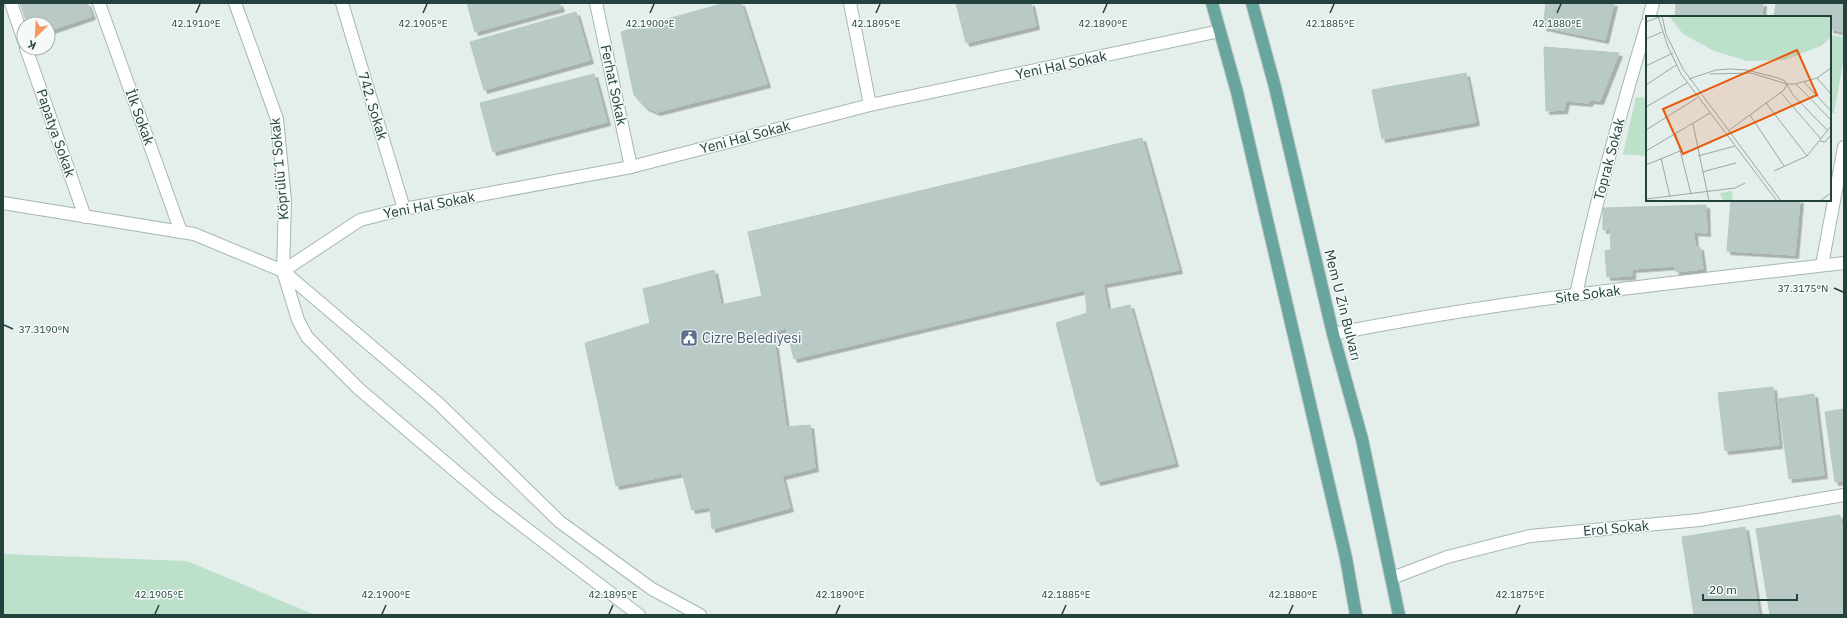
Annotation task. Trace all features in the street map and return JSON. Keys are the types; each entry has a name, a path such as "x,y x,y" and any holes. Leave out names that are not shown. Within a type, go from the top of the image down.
{"main road":[{"path":"1212,3 1237,92 1304,376 1346,558 1356,615"},
{"name":"Mem U Zin Bulvarı","path":"1252,3 1277,95 1333,334 1362,439 1399,615"}],"street":[{"path":"11,3 16,18"},
{"name":"İlk Sokak","path":"99,3 181,232"},
{"name":"Köprülü 1 Sokak","path":"235,3 277,119 285,201 283,271 298,320 307,337 359,390 493,503 639,615"},
{"name":"742. Sokak","path":"342,3 404,209"},
{"name":"Ferhat Sokak","path":"596,3 631,167"},
{"path":"850,3 870,105"},
{"path":"1649,16 1653,3"},
{"name":"Toprak Sokak","path":"1576,295 1585,250 1617,126 1646,27"},
{"name":"Yeni Hal Sokak","path":"283,271 360,220 404,209 631,167 870,105 1220,31"},
{"name":"Papatya Sokak","path":"29,56 86,217"},
{"path":"1822,265 1844,147"},
{"path":"3,203 194,234 283,271 438,403 560,522 652,589 700,615"},
{"name":"Site Sokak","path":"1333,334 1395,322 1576,295 1844,263"},
{"name":"Erol Sokak","path":"1392,578 1447,556 1530,536 1699,520 1844,495"}],"green space":[{"path":"1831,35 1844,37 1844,57 1834,113 1831,113"},
{"path":"1636,97 1646,98 1646,156 1623,154"},
{"path":"3,554 187,561 315,615 3,615"}],"building":[{"path":"20,3 87,3 92,16 56,28 56,16 24,16"},
{"path":"467,3 559,3 561,8 475,32"},
{"path":"725,3 741,3 767,84 657,112 645,107 634,95 621,32"},
{"path":"956,3 1031,3 1036,26 966,43"},
{"path":"1546,3 1614,3 1605,40 1543,27"},
{"path":"1676,3 1763,3 1762,16 1675,16"},
{"path":"1776,3 1844,3 1844,32 1831,29 1831,16 1774,16"},
{"path":"576,12 590,60 484,90 470,42"},
{"path":"1544,47 1619,53 1600,101 1590,100 1589,103 1566,101 1564,110 1546,111"},
{"path":"1466,73 1476,122 1382,139 1372,90"},
{"path":"594,74 607,122 493,152 480,103"},
{"name":"Cizre Belediyesi","path":"1142,138 1179,270 1103,284 1108,310 1130,305 1175,463 1097,482 1056,323 1087,313 1085,290 794,359 786,328 773,332 786,427 810,425 815,468 782,476 790,508 712,529 710,507 692,510 682,473 616,486 585,343 650,323 643,289 714,270 721,305 762,296 748,232"},
{"path":"1731,201 1800,201 1795,255 1727,251"},
{"path":"1706,205 1707,233 1694,232 1695,247 1700,247 1703,269 1676,272 1675,266 1632,269 1632,276 1607,277 1605,251 1611,250 1610,229 1603,230 1603,208"},
{"path":"1773,387 1779,445 1725,451 1718,393"},
{"path":"1814,394 1824,475 1789,479 1778,399"},
{"path":"1844,409 1844,481 1835,482 1825,412"},
{"path":"1840,515 1844,538 1844,615 1770,615 1756,529"},
{"path":"1745,527 1759,615 1694,615 1682,537"}],"place":[{"name":"Cizre Belediyesi","path":"689,338"}]}
